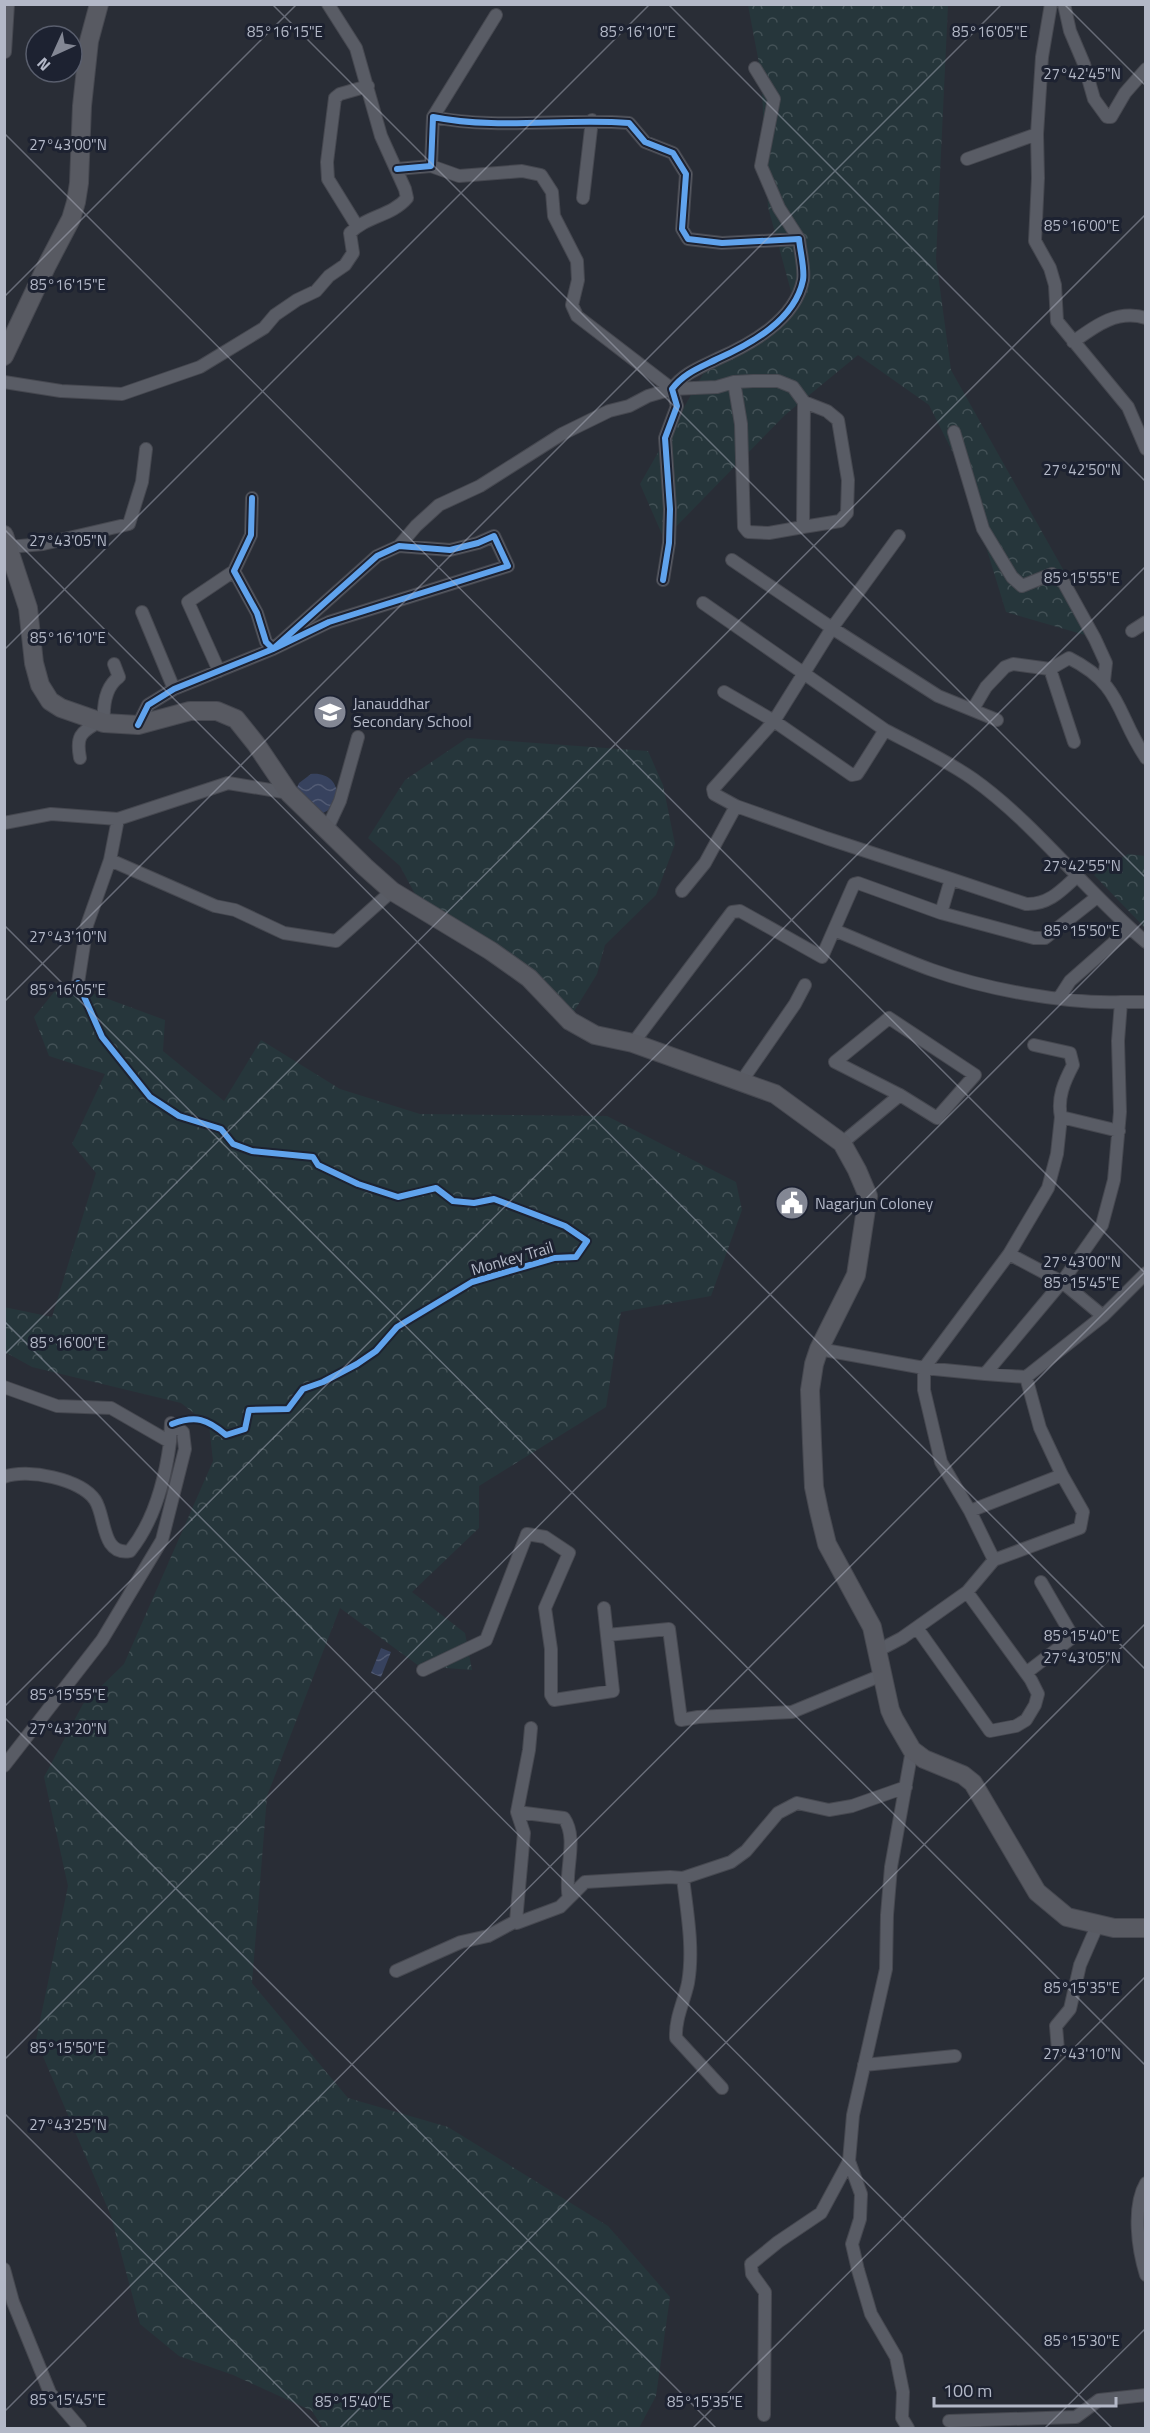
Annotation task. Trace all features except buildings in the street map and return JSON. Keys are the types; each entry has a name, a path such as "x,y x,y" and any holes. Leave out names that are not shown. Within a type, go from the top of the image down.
{"main road":[{"path":"4,356 71,219 76,202 89,40 99,4"},
{"path":"7,541 28,608 34,663 40,685 50,701 61,708 101,723 138,725 190,711 217,711 236,719 289,793 326,831 392,891 490,951 529,978 570,1021 595,1035 633,1043 775,1094 842,1143 868,1196 856,1275 819,1349 814,1364 810,1390 814,1487 827,1544 872,1627 890,1710 912,1750 924,1759 963,1775 973,1783 1037,1892 1067,1917 1097,1926 1146,1928"}],"street":[{"path":"5,52 8,4"},
{"path":"4,382 61,391 122,394 200,367 264,328 275,315 297,300 316,291 329,276 345,265 353,253 350,233 357,226 396,209 407,198 397,169 381,136 356,48 328,4"},
{"path":"1051,4 1042,57 1037,134 1038,178 1034,220 1035,241 1050,268 1055,285 1057,321 1128,407 1146,449"},
{"path":"1064,4 1070,31 1084,64 1094,99 1107,117 1115,114 1125,93 1146,69"},
{"path":"432,166 433,117 496,15"},
{"path":"672,389 680,379 697,367 717,359 768,331 788,312 803,280 799,239 779,208 761,166 774,99 755,68"},
{"path":"357,226 328,179 327,162 335,98 340,94 368,86"},
{"path":"433,117 461,123 493,124 550,124 592,120 629,123 645,142 673,153 686,174 682,229 688,238 722,243 799,239"},
{"path":"583,198 592,120"},
{"path":"968,159 1037,134"},
{"path":"397,169 432,166 459,176 522,171 541,175 552,192 554,216 576,261 578,280 572,305 577,316 672,389 678,406 665,438 670,509 669,543 663,580"},
{"path":"1073,342 1100,322 1120,315 1146,318"},
{"path":"273,649 377,556 399,546 416,526 440,505 480,486 562,434 609,411 672,389 717,387 734,382 778,381 793,387 804,402 827,411 838,420 848,480 847,513 840,521 769,533 748,532 744,527 741,424 734,382"},
{"path":"803,527 804,402"},
{"path":"954,432 983,529 1012,577 1022,586 1052,574 1064,583 1106,663 1104,681"},
{"path":"7,541 43,544 129,524 142,482 146,449"},
{"path":"219,671 188,602 234,571 251,536 252,498"},
{"path":"138,725 148,705 174,689 273,649 329,622 508,566 494,536 478,543 450,550 399,546"},
{"path":"899,536 832,628 774,721 713,789 714,794 736,806 826,838 1026,904 1038,904 1056,896 1076,877"},
{"path":"732,560 938,696 997,720"},
{"path":"234,571 257,613 266,642 273,649"},
{"path":"703,603 885,730 973,779 1013,812 1076,877 1146,942"},
{"path":"142,612 174,689"},
{"path":"1132,631 1146,622"},
{"path":"973,709 986,687 1005,667 1013,664 1050,669 1069,658 1082,664 1104,681 1112,691 1137,745 1146,758"},
{"path":"80,758 77,744 84,731 101,723 108,688 119,677 114,664"},
{"path":"1050,669 1074,742"},
{"path":"724,692 774,721 852,775 857,774 885,730"},
{"path":"326,831 340,801 358,737"},
{"path":"4,823 51,814 118,819 228,783 289,793"},
{"path":"682,891 705,863 736,806"},
{"path":"78,982 87,925 110,860 118,819"},
{"path":"110,860 215,906 235,910 284,933 336,941 392,891"},
{"path":"940,913 951,879"},
{"path":"633,1043 732,912 740,911 822,957 854,884 858,883 940,913 1034,938 1045,938 1097,897"},
{"path":"1059,998 1070,981 1130,929"},
{"path":"834,930 933,970 998,988 1059,998 1146,1002"},
{"path":"741,1082 795,1004 805,985"},
{"path":"985,1374 1062,1282 1102,1225 1114,1180 1119,1131 1118,1041 1121,1002"},
{"path":"890,1017 975,1075 938,1118 900,1095 835,1062 890,1017"},
{"path":"994,1560 970,1511 941,1462 924,1390 924,1368 1009,1254 1048,1188 1057,1154 1061,1117 1058,1105 1064,1083 1073,1065 1070,1053 1034,1045"},
{"path":"842,1143 900,1095"},
{"path":"1061,1117 1119,1131"},
{"path":"1009,1254 1062,1282 1103,1316"},
{"path":"819,1349 924,1368 1026,1377 1103,1316 1146,1273"},
{"path":"877,1651 917,1628 967,1593 994,1560 1080,1528 1083,1512 1062,1475 1040,1428 1026,1377"},
{"path":"4,1387 57,1406 111,1408 170,1442"},
{"path":"4,1477 15,1473 35,1473 80,1487 96,1500 104,1531 115,1549 123,1552 130,1551 139,1540 158,1498 170,1442 171,1423 183,1432 185,1449 162,1540 102,1640 4,1767"},
{"path":"970,1511 1062,1475"},
{"path":"423,1670 486,1640 527,1534 545,1537 568,1553 545,1608 551,1649 551,1695 554,1700 613,1691 604,1608"},
{"path":"1026,1673 1073,1637 1041,1582"},
{"path":"917,1628 983,1725 990,1731 1016,1726 1026,1720 1035,1705 1038,1694 1026,1673 967,1593"},
{"path":"607,1635 669,1629 681,1720 792,1712 882,1674"},
{"path":"516,1921 524,1833 517,1812 531,1728"},
{"path":"764,2415 765,2292 752,2274 751,2264 821,2213 849,2161 853,2115 886,1969 886,1915 891,1867 912,1750"},
{"path":"396,1971 461,1942 488,1936 516,1921 517,1923 536,1917 560,1907 585,1882 683,1878 731,1862 746,1851 778,1813 797,1803 829,1810 852,1806 906,1787"},
{"path":"517,1812 564,1818 568,1824 570,1852 566,1888 568,1898"},
{"path":"683,1878 690,1947 688,1981 675,2025 676,2038 722,2088"},
{"path":"1058,2050 1056,2026 1070,2008 1080,1965 1097,1926"},
{"path":"864,2065 955,2056"},
{"path":"849,2161 861,2194 860,2219 852,2244 871,2314 896,2357 903,2392 902,2418 908,2428"},
{"path":"1146,2183 1138,2203 1139,2252 1146,2275"},
{"path":"4,2269 13,2302 50,2393 81,2428"},
{"path":"949,2421 1076,2417 1099,2400 1146,2395"}],"green space":[{"path":"748,5 948,5 936,259 951,370 1064,571 1085,635 1006,612 964,475 929,405 858,355 785,415 664,539 640,484 703,374 795,306 768,207 761,74"},
{"path":"467,738 648,751 663,785 675,844 656,895 605,945 597,974 573,1013 422,907 400,866 368,838 405,780"},
{"path":"1128,854 1145,856 1145,928 1094,875"},
{"path":"81,989 165,1020 163,1051 224,1101 261,1040 340,1089 420,1114 607,1116 736,1182 742,1210 711,1296 621,1312 606,1407 479,1486 479,1528 412,1592 465,1633 472,1670 419,1666 340,1608 267,1796 252,1983 348,2098 448,2127 608,2226 670,2297 656,2396 639,2428 323,2428 312,2411 233,2375 179,2356 140,2324 111,2216 36,2040 68,1886 44,1777 83,1704 124,1664 213,1461 209,1425 181,1403 32,1367 5,1352 4,1307 52,1317 96,1173 72,1144 105,1074 49,1056 34,1017 54,992"}],"water":[{"path":"311,774 329,778 337,790 333,805 318,815 296,790 299,783"},
{"path":"381,1648 391,1652 381,1677 371,1673"}],"cycle path":[{"path":"397,169 431,166 433,117 482,123 629,123 645,142 673,153 686,174 682,229 688,239 722,243 799,239 803,280 791,307 781,319 744,346 687,375 672,389 677,406 665,438 670,509 669,543 663,580"},
{"path":"138,725 148,705 174,689 273,649 377,556 399,546 450,550 478,543 494,536 508,566 329,622 273,649 266,642 257,613 234,571 251,535 252,498"},
{"name":"Monkey Trail","path":"78,983 102,1037 150,1097 179,1116 221,1129 233,1144 252,1151 313,1157 318,1165 358,1184 398,1197 436,1188 453,1201 474,1203 494,1199 565,1226 587,1241 576,1257 554,1258 472,1282 397,1327 376,1351 357,1364 323,1382 303,1389 288,1409 249,1410 245,1429 226,1435 213,1425 201,1420 180,1421 172,1424"}],"place":[{"name":"Janauddhar Secondary School","path":"330,712"},
{"name":"Nagarjun Coloney","path":"792,1203"}]}
